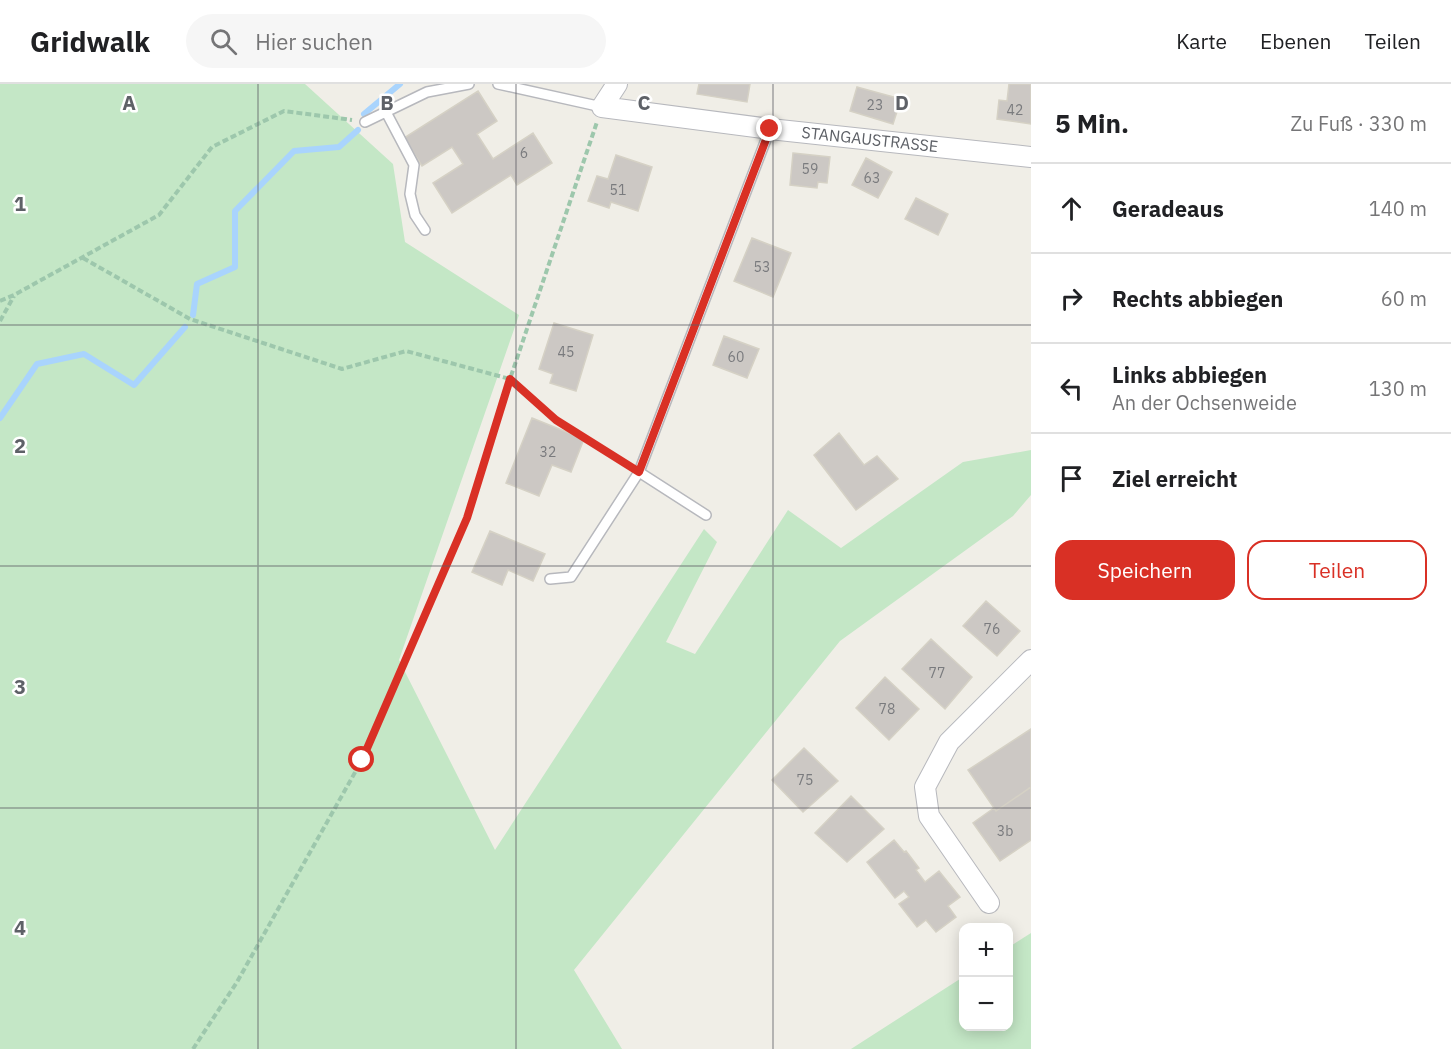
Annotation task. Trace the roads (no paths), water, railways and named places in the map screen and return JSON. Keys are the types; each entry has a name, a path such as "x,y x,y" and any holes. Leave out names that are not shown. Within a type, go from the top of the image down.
{"street":[{"path":"602,107 617,84"},
{"name":"STANGAUSTRASSE","path":"602,107 770,129 1031,157"},
{"path":"989,903 928,816 925,788 949,742 1031,660"}],"lane":[{"path":"365,122 426,92 469,84"},
{"name":"STANGAUSTRASSE","path":"498,84 602,107"},
{"path":"386,112 414,165 410,194 415,215 425,230"},
{"path":"550,579 571,577 639,472 770,129"},
{"path":"639,472 706,515"}],"waterway":[{"path":"364,114 400,84"},
{"path":"193,315 197,284 235,267 235,211 294,151 339,147 358,130"},
{"path":"0,418 37,364 84,354 134,385 185,327"}]}
